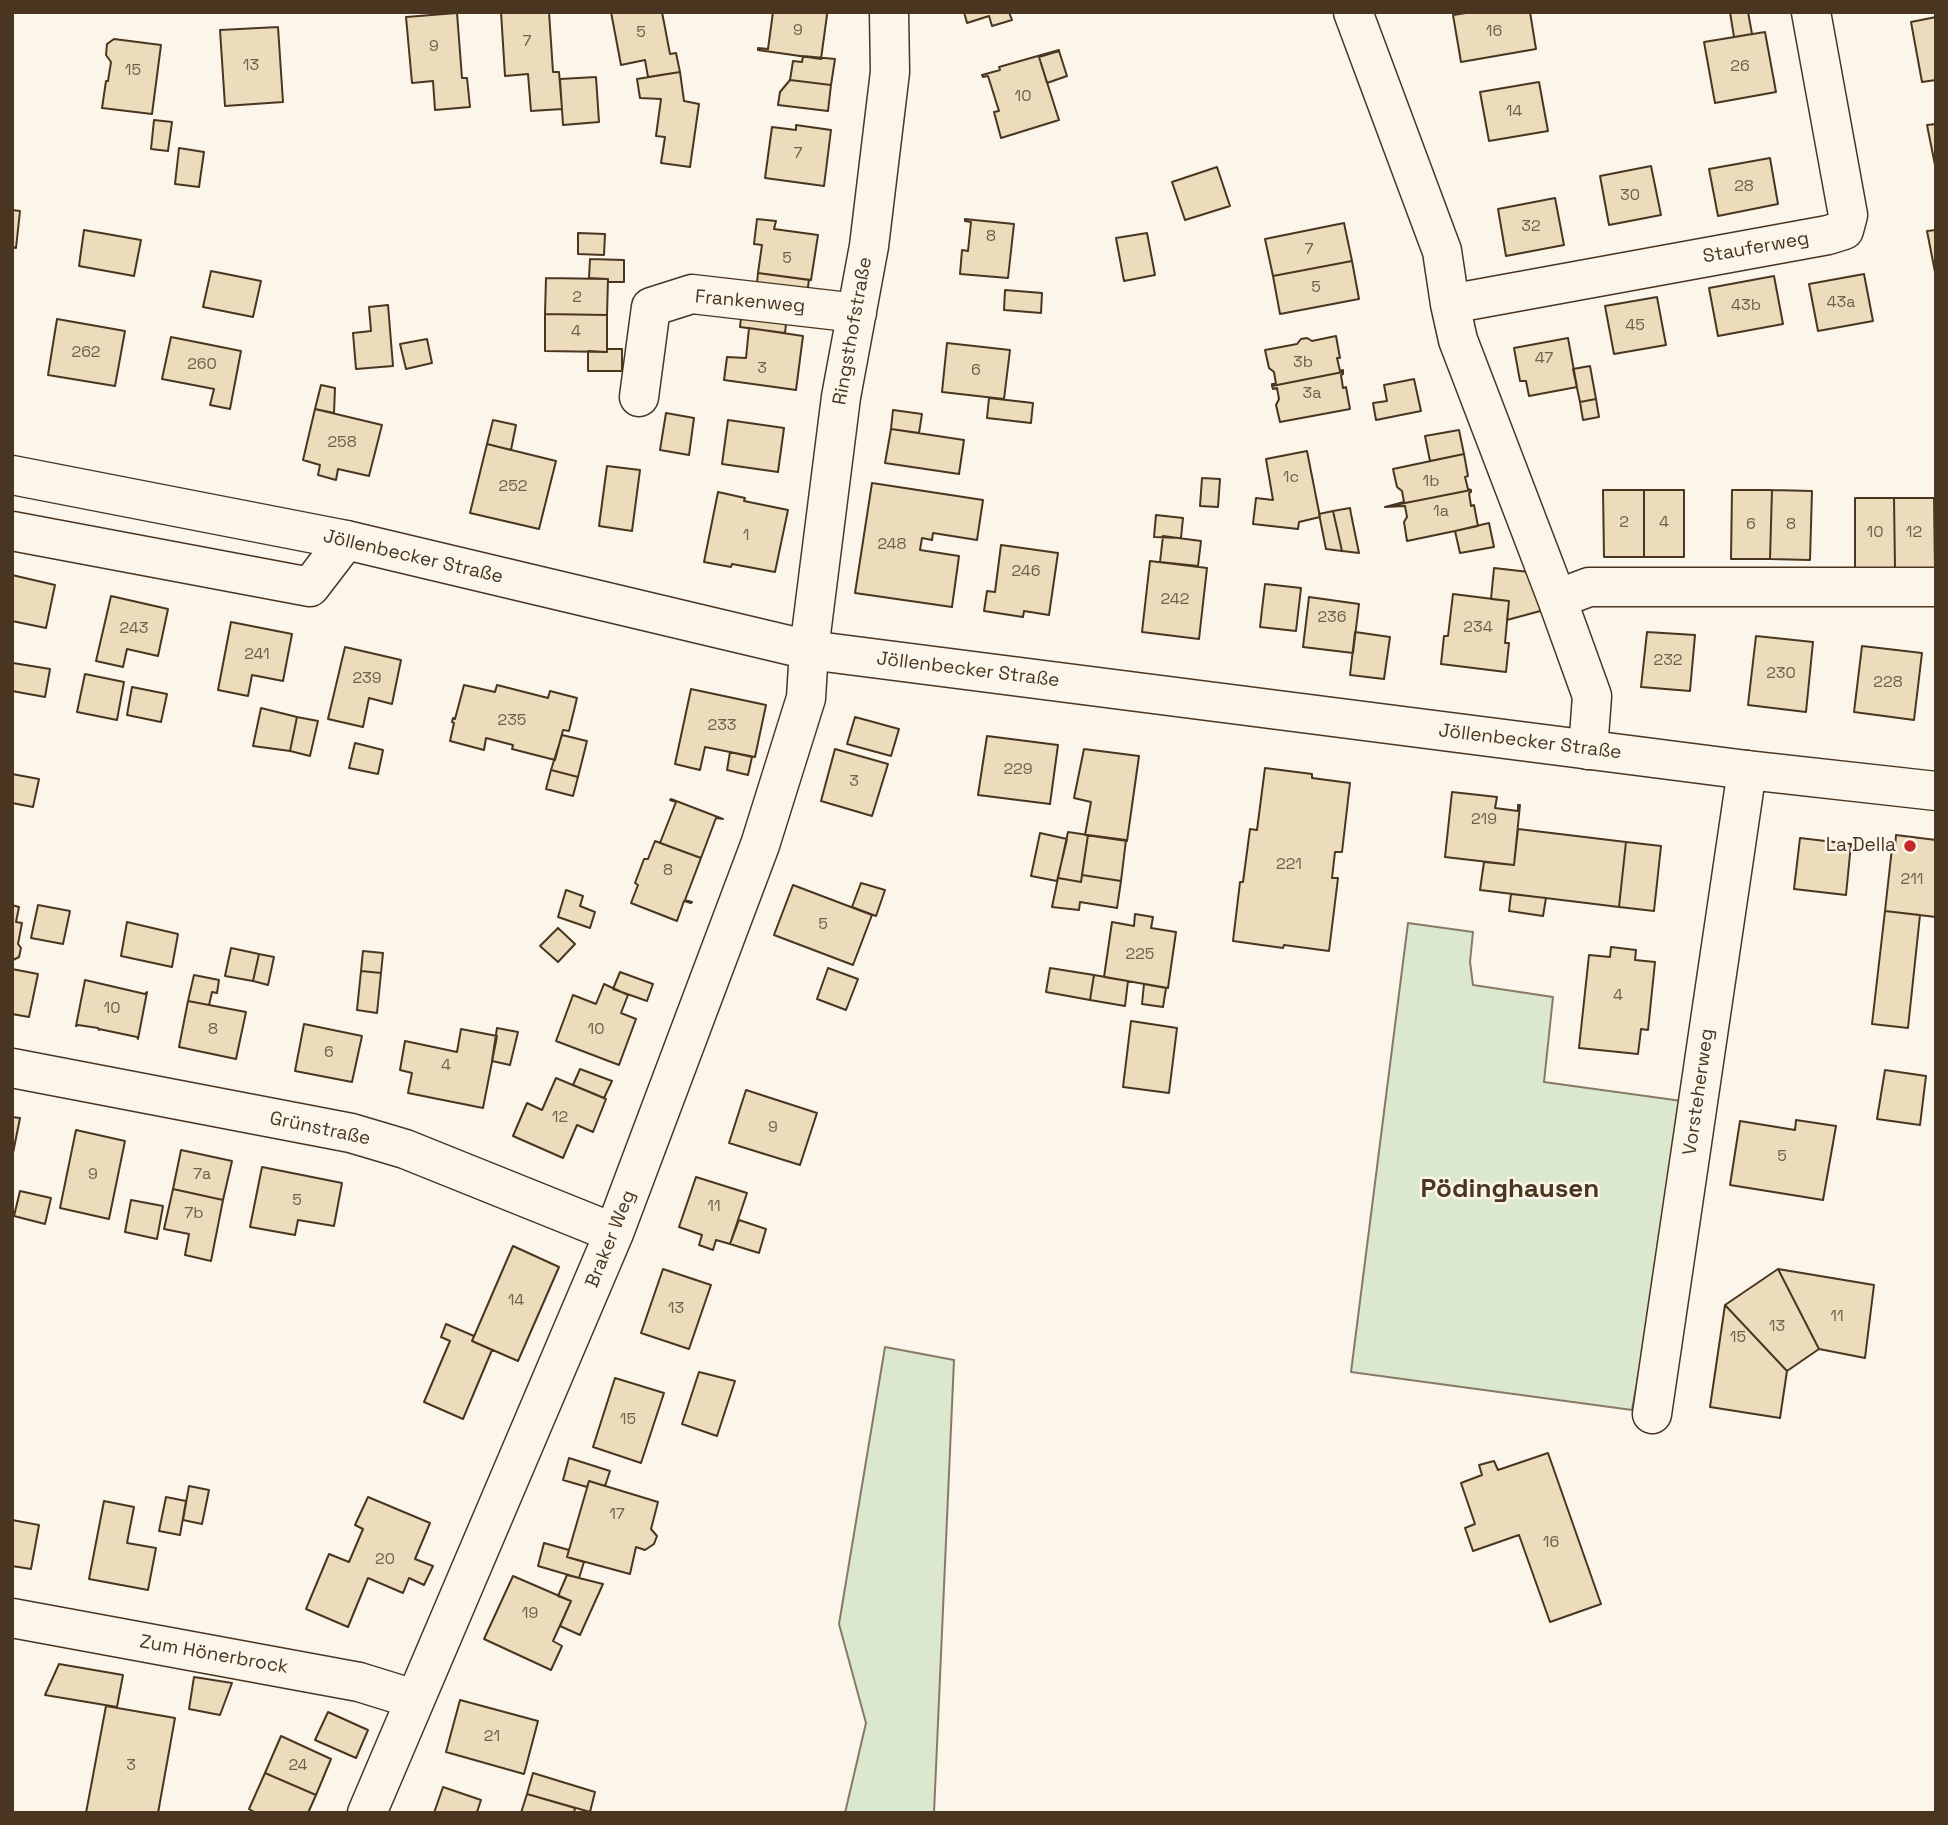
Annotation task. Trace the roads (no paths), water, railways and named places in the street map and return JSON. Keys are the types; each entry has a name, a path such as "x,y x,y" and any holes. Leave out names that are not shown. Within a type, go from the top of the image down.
{"street":[{"name":"Ringsthofstraße","path":"809,650 841,397 869,246 890,72 890,12"},
{"path":"1353,12 1442,251 1450,304 1462,352 1592,696 1588,750"},
{"name":"Stauferweg","path":"1450,304 1844,230 1848,215 1811,12"},
{"name":"Frankenweg","path":"639,397 651,307 692,294 857,313"},
{"name":"Jöllenbecker Straße","path":"12,475 346,540 809,650 1747,770 1936,791"},
{"path":"12,531 310,587 346,540"},
{"path":"1557,599 1589,587 1935,587"},
{"name":"Braker Weg","path":"367,1813 614,1233 760,845 806,698 809,650"},
{"name":"Vorsteherweg","path":"1651,1414 1747,770"},
{"name":"Grünstraße","path":"12,1068 351,1133 405,1149 614,1233"},
{"name":"Zum Hönerbrock","path":"12,1618 359,1682 414,1699"}],"place":[{"name":"La Della","path":"1910,846"}],"district":[{"name":"Pödinghausen","path":"1510,1190"}]}
